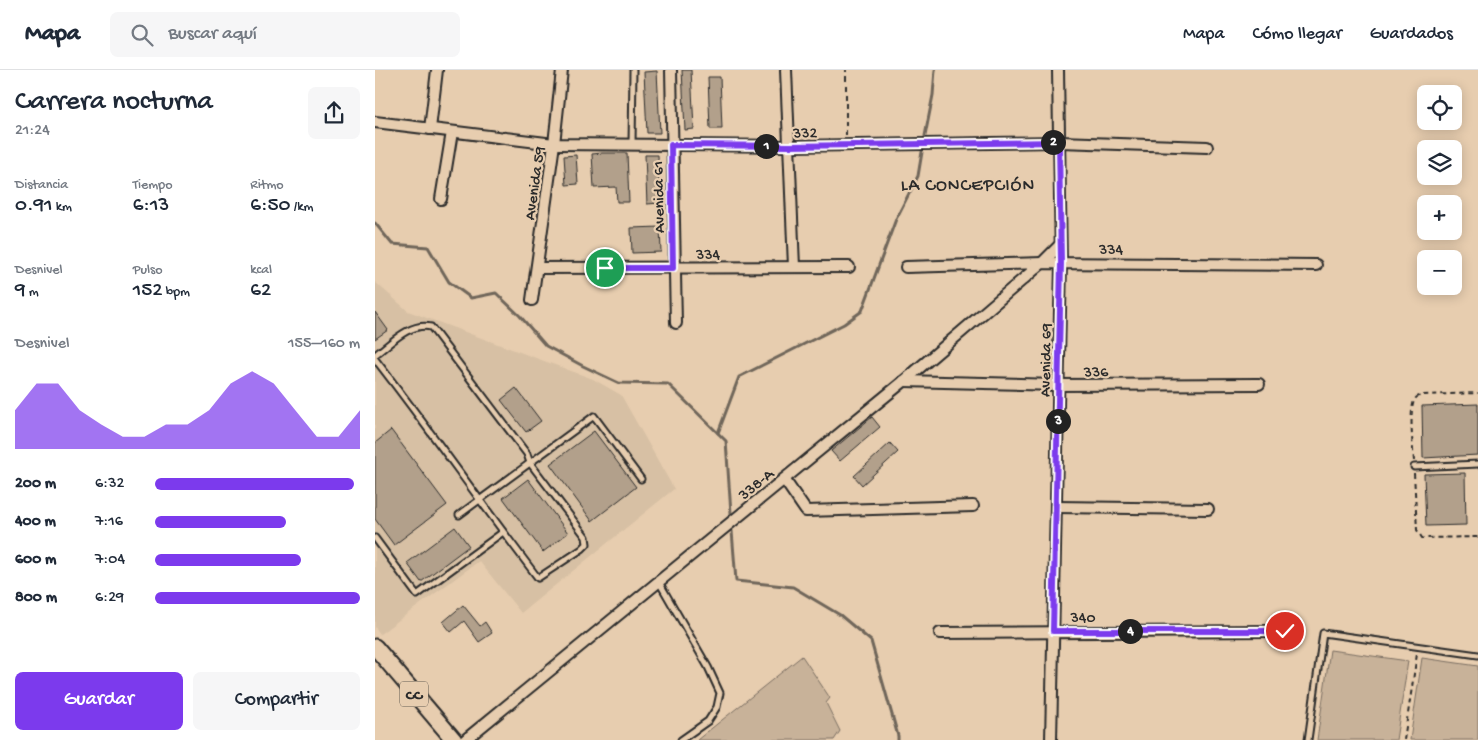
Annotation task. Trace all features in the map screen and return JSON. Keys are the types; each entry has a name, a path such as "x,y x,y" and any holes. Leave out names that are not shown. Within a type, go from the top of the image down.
{"main road":[{"name":"CC","path":"375,647 454,740"}],"street":[{"path":"430,129 437,70"},
{"name":"Avenida 59","path":"532,300 554,144 562,70"},
{"name":"Avenida 61","path":"671,70 673,268 676,323"},
{"path":"786,70 794,268"},
{"name":"Avenida 69","path":"1051,740 1061,263 1058,70"},
{"name":"332","path":"375,122 554,144 790,146 1059,142 1207,147"},
{"path":"441,200 452,132"},
{"name":"338-A","path":"465,740 904,381 1060,245"},
{"name":"334","path":"906,267 1042,262 1316,265"},
{"name":"334","path":"537,268 849,267"},
{"name":"336","path":"904,381 1058,385 1259,384"},
{"path":"784,479 806,511 973,506"},
{"path":"1056,507 1208,509"},
{"name":"340","path":"940,632 1285,631"}],"lane":[{"path":"632,145 633,70"},
{"path":"375,355 409,330 421,325 431,327 527,454 530,463 586,537 587,544 538,578 375,359"},
{"path":"459,515 594,416 641,479"},
{"path":"1414,467 1478,464"},
{"path":"375,538 417,595 503,532"},
{"path":"659,582 709,667 720,693 717,706 708,721 681,740"},
{"path":"1308,740 1323,633 1478,655"}],"path":[{"path":"846,70 846,145"},
{"path":"1456,394 1478,393"},
{"path":"1404,740 1418,646"}],"shaded area":[{"path":"375,282 408,311 593,379 621,395 674,489 521,613 479,561 380,634 375,627"},
{"path":"1330,650 1408,661 1396,740 1317,740"},
{"path":"802,656 830,698 826,703 840,731 834,740 697,740"},
{"path":"1422,658 1478,666 1478,740 1410,740"}],"building":[{"path":"682,70 691,70 694,129 685,130"},
{"path":"657,71 660,133 647,133 644,72"},
{"path":"708,77 720,77 722,129 710,129"},
{"path":"627,153 629,202 617,202 616,187 594,188 592,154"},
{"path":"576,155 578,184 566,185 564,156"},
{"path":"645,155 658,155 660,203 647,204"},
{"path":"660,227 661,252 632,253 631,228"},
{"path":"375,312 388,330 375,339"},
{"path":"516,388 541,421 526,432 501,400"},
{"path":"1478,404 1478,455 1423,458 1422,406"},
{"path":"872,417 880,427 840,461 831,451"},
{"path":"391,430 447,505 394,545 375,519 375,443"},
{"path":"594,431 636,487 592,521 550,464"},
{"path":"890,443 898,452 862,485 854,476"},
{"path":"1465,473 1466,525 1426,526 1424,474"},
{"path":"528,479 568,533 543,552 503,498"},
{"path":"455,527 469,546 421,582 407,563"},
{"path":"463,605 480,626 485,622 492,633 479,642 464,621 451,632 443,622"}],"waterway":[{"path":"925,136 933,95 935,70"},
{"path":"718,433 739,377 844,324 862,311 896,219 918,176 922,152"},
{"path":"375,223 392,244 428,247 449,282 471,298 496,293 520,316 546,346 619,383 668,384 726,441 731,513"},
{"path":"732,531 736,581 793,587 840,615 871,641 898,740"}],"district":[{"name":"LA CONCEPCIÓN","path":"968,184"}],"route":[{"path":"605,268 673,268 671,145 790,146 1059,142 1061,263 1053,631 1285,631"}]}
